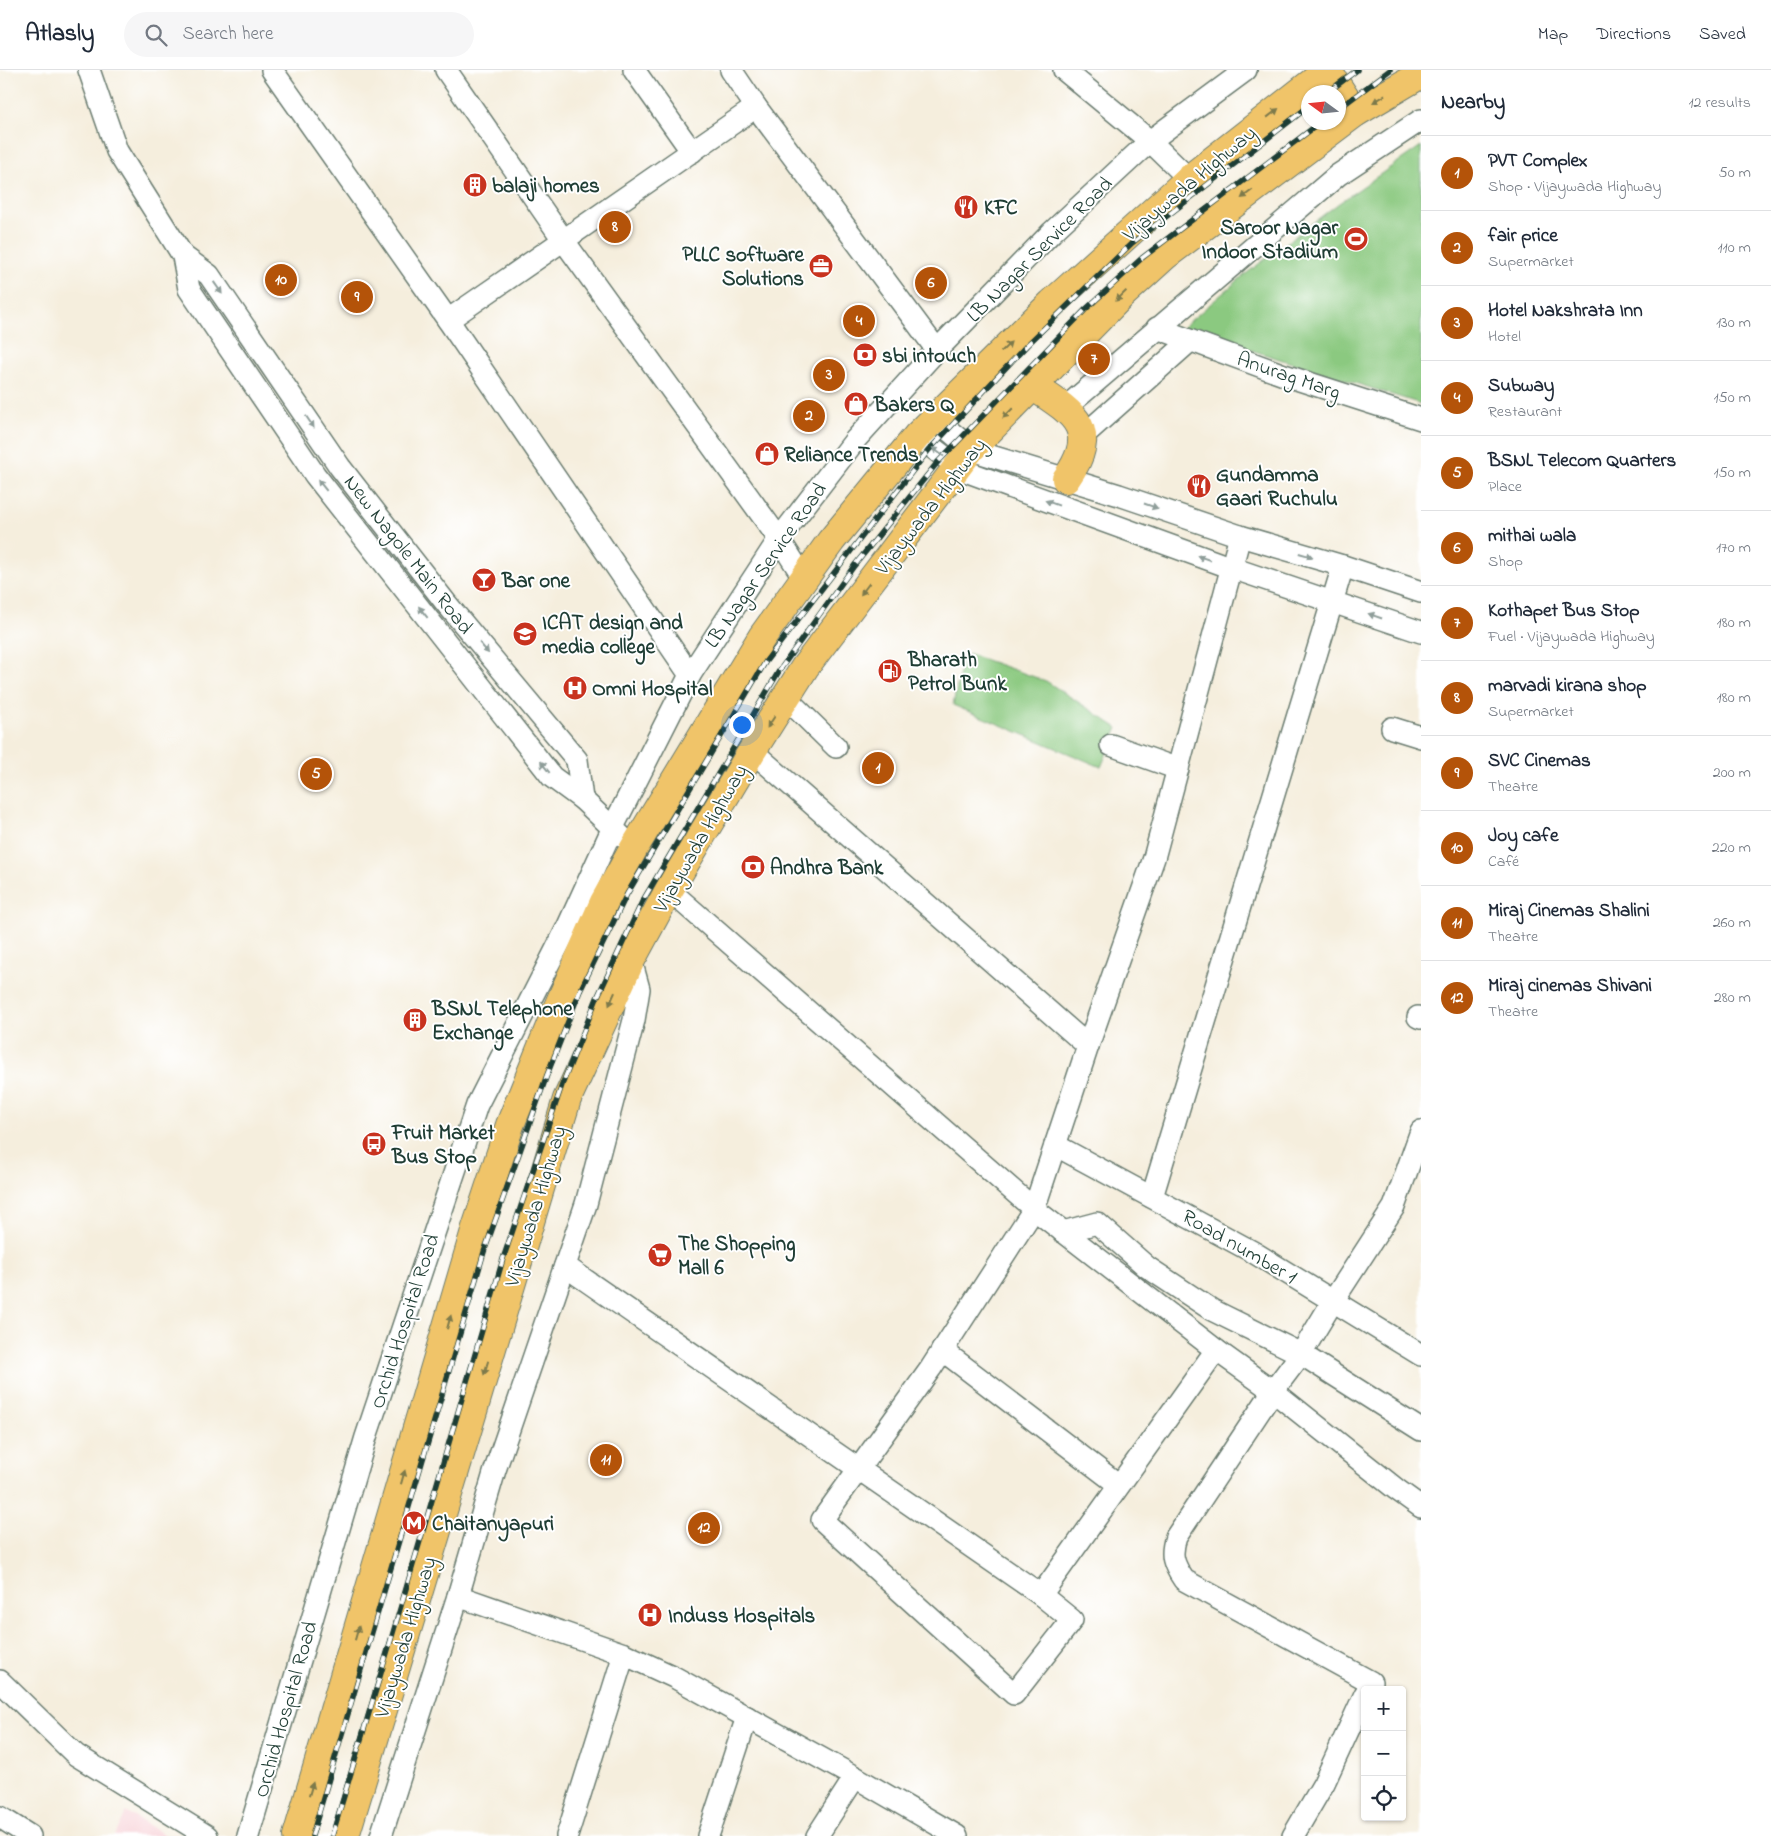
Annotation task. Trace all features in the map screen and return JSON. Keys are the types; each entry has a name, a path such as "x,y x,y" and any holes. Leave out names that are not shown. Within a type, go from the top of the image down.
{"highway":[{"path":"1327,70 1355,113"},
{"name":"Vijaywada Highway","path":"297,1836 475,1231 510,1125 557,1009 604,902 634,848 762,637 831,541 925,427 1052,303 1189,180 1327,70"},
{"name":"Vijaywada Highway","path":"345,1836 568,1099 630,960 669,890 752,751 805,668 965,458 1122,296 1166,255 1355,113 1421,74"},
{"path":"1034,387 1065,408 1080,425 1083,436 1082,449 1077,464 1066,479"}],"street":[{"path":"89,70 117,151 183,256 189,289 315,475 552,776 582,799 634,848"},
{"path":"272,70 448,320 690,674"},
{"path":"446,70 564,241 779,539 804,578"},
{"path":"634,70 692,152"},
{"path":"731,70 756,107 937,350"},
{"path":"1064,70 1150,141 1189,180"},
{"name":"LB Nagar Service Road","path":"613,827 690,674 779,539 856,439 937,350 1052,232 1150,141 1246,70"},
{"path":"448,320 756,107"},
{"path":"1065,408 1338,175 1421,120"},
{"name":"New Nagole Main Road","path":"183,256 209,274 340,467 446,603 577,760 582,799"},
{"name":"Anurag Marg","path":"1157,328 1284,375 1421,419"},
{"path":"1083,436 1190,341"},
{"path":"925,427 965,458 1066,479 1240,536 1344,566 1421,592"},
{"path":"965,458 968,472 1107,524 1421,632"},
{"path":"1107,524 1119,495"},
{"path":"565,1266 860,1470 1041,1595 1072,1620 1014,1694 822,1520 860,1470 942,1350 1034,1209 1088,1046 1154,858 1240,536"},
{"path":"1152,1196 1331,601 1344,566"},
{"path":"786,698 836,747"},
{"path":"1392,728 1421,737"},
{"path":"1111,745 1178,769"},
{"path":"752,751 1088,1046"},
{"name":"Orchid Hospital Road","path":"248,1836 366,1436 477,1105 567,928 613,827"},
{"path":"669,890 1034,1209 1216,1350 1273,1391 1421,1507"},
{"path":"386,1835 495,1470 586,1204 634,1020 639,989 630,960"},
{"path":"1369,1686 1371,1682 1184,1580 1173,1560 1172,1549 1176,1537 1273,1391 1301,1354 1394,1207 1421,1131"},
{"name":"Road number 1","path":"1055,1145 1253,1252 1421,1355"},
{"path":"1063,1232 1097,1223 1147,1267 1212,1310 1301,1354 1421,1430"},
{"path":"942,1350 1120,1486"},
{"path":"1041,1595 1216,1350"},
{"path":"458,1596 624,1654 674,1677 855,1777 935,1830 957,1836"},
{"path":"567,1836 624,1654"},
{"path":"0,1681 76,1755 207,1836"},
{"path":"1293,1836 1324,1783 1361,1703"},
{"path":"708,1836 747,1718"},
{"path":"817,1836 855,1777"},
{"path":"0,1817 30,1836"}],"shaded area":[{"path":"126,1812 167,1836 115,1836"}],"green space":[{"name":"Saroor Nagar Indoor Stadium","path":"1421,146 1421,404 1182,328 1243,276 1339,203"},
{"path":"969,654 1046,681 1118,728 1101,767 953,705 962,663"}],"railway":[{"path":"1337,85 1357,70"},
{"path":"1346,103 1390,70"},
{"path":"312,1836 484,1252 547,1075 580,991 627,894 766,661 928,451 1027,345 1132,243 1301,112"},
{"path":"332,1836 503,1259 562,1085 597,998 642,902 779,671 854,566 937,463 1086,309 1142,258 1310,130"}],"place":[{"name":"balaji homes","path":"475,185"},
{"name":"KFC","path":"966,207"},
{"name":"marvadi kirana shop","path":"615,227"},
{"name":"Saroor Nagar Indoor Stadium","path":"1356,239"},
{"name":"PLLC software Solutions","path":"821,266"},
{"name":"Joy cafe","path":"281,280"},
{"name":"mithai wala","path":"931,283"},
{"name":"SVC Cinemas","path":"357,297"},
{"name":"Subway","path":"859,321"},
{"name":"sbi intouch","path":"865,355"},
{"name":"Kothapet Bus Stop","path":"1094,359"},
{"name":"Hotel Nakshrata Inn","path":"829,375"},
{"name":"Bakers Q","path":"856,404"},
{"name":"fair price","path":"809,416"},
{"name":"Reliance Trends","path":"767,454"},
{"name":"Gundamma Gaari Ruchulu","path":"1199,486"},
{"name":"Bar one","path":"484,580"},
{"name":"ICAT design and media college","path":"525,634"},
{"name":"Bharath Petrol Bunk","path":"890,671"},
{"name":"Omni Hospital","path":"575,688"},
{"name":"PVT Complex","path":"878,768"},
{"name":"BSNL Telecom Quarters","path":"316,774"},
{"name":"Andhra Bank","path":"753,867"},
{"name":"BSNL Telephone Exchange","path":"415,1020"},
{"name":"Fruit Market Bus Stop","path":"374,1144"},
{"name":"The Shopping Mall 6","path":"660,1255"},
{"name":"Miraj Cinemas Shalini","path":"606,1460"},
{"name":"Chaitanyapuri","path":"414,1523"},
{"name":"Miraj cinemas Shivani","path":"704,1528"},
{"name":"Induss Hospitals","path":"650,1615"}]}
